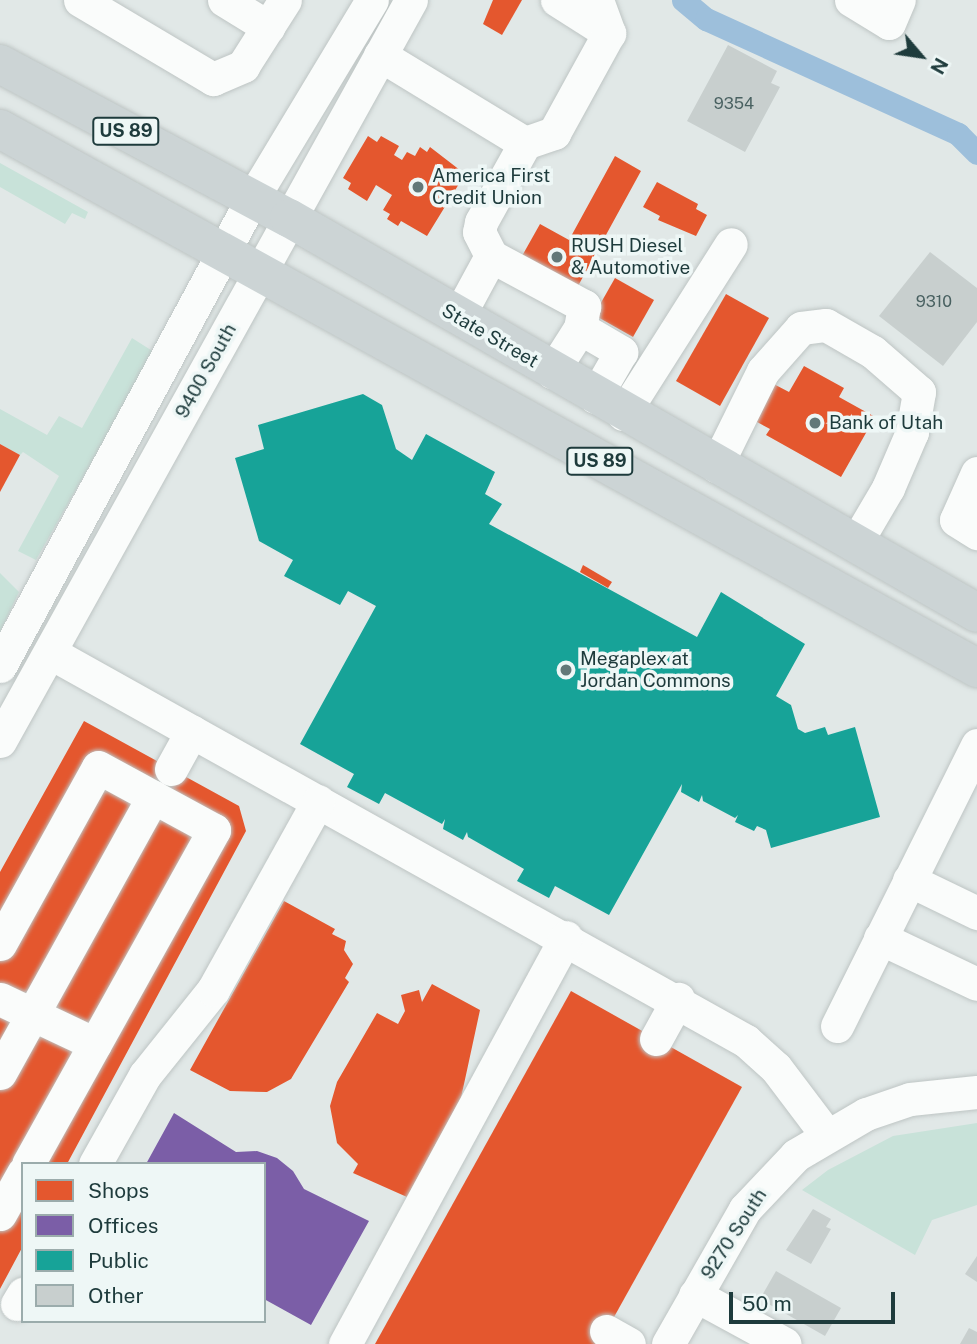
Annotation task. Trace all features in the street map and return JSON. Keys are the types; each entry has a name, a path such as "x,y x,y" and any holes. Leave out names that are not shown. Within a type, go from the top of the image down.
{"main road":[{"name":"State Street","path":"0,64 289,218 609,405 977,613"},
{"name":"US 89","path":"0,129 259,275 977,668"}],"street":[{"path":"80,0 212,79 243,66 276,14 224,0"},
{"name":"9400 South","path":"0,741 411,0"},
{"path":"557,0 609,33"},
{"path":"552,372 580,328 584,306 491,256 479,232 481,222 525,143 554,133 609,33 597,0"},
{"path":"851,0 889,23 899,0"},
{"name":"9400 South","path":"0,666 252,199 365,2"},
{"path":"380,55 525,143"},
{"path":"609,405 731,244"},
{"path":"458,317 491,256"},
{"path":"716,466 763,371 801,328 827,324 873,352 919,392 912,432 888,488 855,544"},
{"path":"580,328 621,352 609,405"},
{"path":"977,473 956,520 977,533"},
{"path":"51,653 678,999 757,1049 826,1134"},
{"path":"171,769 192,731"},
{"path":"837,1026 977,745"},
{"path":"0,944 98,767 214,830 29,1162"},
{"path":"0,1073 153,797"},
{"path":"96,1162 145,1075 213,990 318,800"},
{"path":"909,880 977,913"},
{"path":"345,1344 566,937"},
{"path":"880,938 977,984"},
{"path":"0,999 95,1044"},
{"path":"656,1039 678,999"},
{"name":"9270 South","path":"668,1344 745,1209 786,1164 826,1134 910,1099 977,1092"},
{"path":"0,1214 21,1177"},
{"path":"695,1295 785,1344"}],"green space":[{"path":"0,163 88,212 85,219 72,213 65,224 0,187"},
{"path":"132,338 154,352 36,560 18,551 59,476 23,452 20,455 0,444 0,409 47,435 59,416 82,428"},
{"path":"0,573 19,592 0,632"},
{"path":"977,1123 977,1205 932,1220 915,1255 802,1190 828,1170 893,1136"}],"building: Shops":[{"path":"493,0 522,0 502,35 483,24"},
{"name":"America First Credit Union","path":"368,136 377,142 381,136 399,146 394,155 402,160 407,152 415,156 420,147 427,152 430,147 465,174 427,236 401,221 398,226 387,219 390,214 383,210 392,195 376,185 367,201 348,189 351,183 343,178"},
{"path":"615,156 641,171 578,286 522,256 540,224 569,240"},
{"path":"657,182 698,204 696,209 707,215 696,236 658,220 660,216 643,207"},
{"path":"615,278 654,300 633,337 594,315"},
{"path":"726,294 769,318 720,406 676,381"},
{"name":"Bank of Utah","path":"804,366 844,388 839,397 875,417 841,477 766,435 770,429 746,416 766,380 789,392"},
{"path":"0,444 20,455 0,492"},
{"path":"583,565 612,582 608,588 580,572"},
{"path":"84,721 239,806 246,831 68,1162 21,1162 21,1250 0,1289 0,872"},
{"path":"284,901 335,929 332,934 346,941 344,950 353,964 345,978 349,982 291,1079 267,1092 230,1091 190,1070"},
{"path":"432,984 480,1010 461,1098 407,1197 353,1173 358,1164 337,1143 330,1106 337,1082 377,1013 398,1024 405,1011 401,995 419,990 422,1002"},
{"path":"571,991 742,1087 599,1344 375,1344"}],"building: Offices":[{"path":"174,1113 236,1152 257,1151 277,1158 293,1171 304,1189 369,1221 311,1325 266,1300 266,1162 147,1162"}],"building: Public":[{"name":"Megaplex at Jordan Commons","path":"363,394 382,405 396,449 412,460 426,434 495,472 485,494 502,504 489,524 697,637 721,592 805,644 776,696 791,705 798,729 805,733 825,727 828,735 855,727 880,817 771,848 766,830 757,826 754,831 735,822 738,815 735,818 703,801 702,795 699,802 681,792 682,784 609,915 555,886 549,898 517,881 524,869 468,837 467,832 463,840 443,829 445,819 442,824 385,793 379,804 347,787 354,774 300,744 376,606 348,591 340,605 284,576 293,560 259,541 235,458 264,449 258,425"}],"building: Other":[{"path":"728,45 777,71 771,83 780,87 745,152 687,121"},
{"path":"930,252 977,288 977,322 943,366 879,316"},
{"path":"813,1209 831,1219 826,1227 831,1229 811,1264 786,1250"},
{"path":"977,1256 977,1282 965,1274"},
{"path":"776,1271 841,1308 825,1336 760,1299"},
{"path":"969,1328 977,1332 977,1344 960,1344"}],"waterway":[{"path":"683,0 706,19 958,134 977,153"}],"place":[{"name":"America First Credit Union","path":"418,187"},
{"name":"RUSH Diesel & Automotive","path":"557,257"},
{"name":"Bank of Utah","path":"815,423"},
{"name":"Megaplex at Jordan Commons","path":"566,670"}]}
